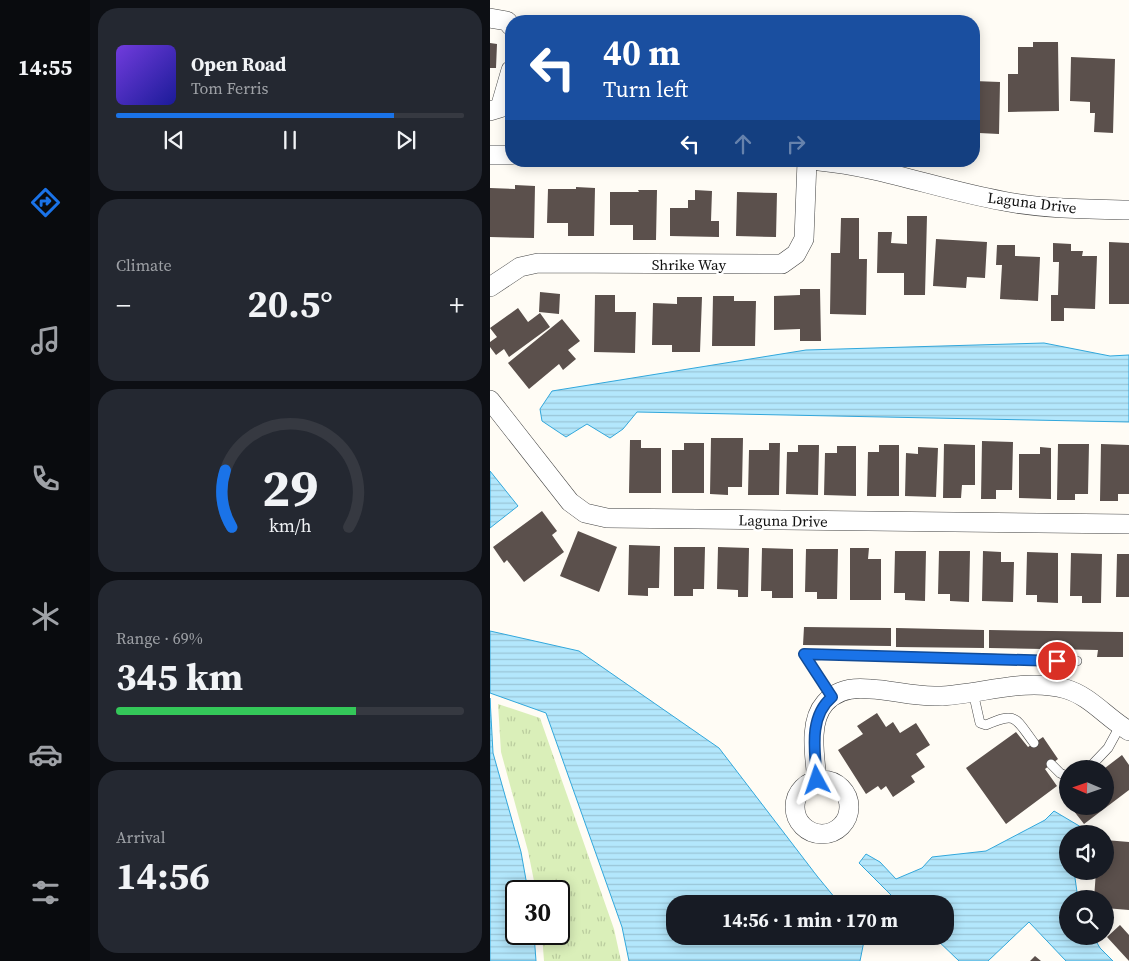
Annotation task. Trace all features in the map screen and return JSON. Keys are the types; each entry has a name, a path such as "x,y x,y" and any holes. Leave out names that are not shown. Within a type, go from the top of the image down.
{"street":[{"path":"490,18 505,21"},
{"path":"490,111 500,108 505,91"},
{"path":"490,155 505,155"},
{"name":"Shrike Way","path":"490,287 520,267 538,263 782,264 796,254 804,239 807,167"},
{"name":"Laguna Drive","path":"865,167 1003,202 1038,207 1129,210"},
{"name":"Laguna Drive","path":"490,400 570,502 586,513 607,518 1129,524"},
{"path":"817,780 814,738 817,720 824,704 839,691 856,688 917,696 1029,685 1048,685 1068,690 1086,699 1124,728"}],"lane":[{"path":"832,697 804,654 1076,661"},
{"path":"973,692 980,723 986,725 1005,716 1011,717 1016,719 1034,743"},
{"path":"1097,760 1124,728"},
{"path":"1051,764 1059,772"}],"green space":[{"path":"498,704 540,718 614,929 621,961 544,961 543,945 570,945 570,880 534,880 528,851 501,752"}],"water":[{"path":"1044,343 1110,356 1129,355 1129,422 637,412 623,429 610,438 587,424 566,437 542,421 540,409 552,391 806,350"},
{"path":"490,471 518,506 490,528"},
{"path":"490,631 579,651 719,748 833,895 666,895 666,945 863,945 860,961 629,961 622,927 546,713 490,693"},
{"path":"490,698 493,753 521,852 526,880 505,880 505,945 535,945 536,961 490,961"},
{"path":"1054,811 1078,825 1059,825 1059,880 1075,880 1077,890 1059,890 1059,945 1098,945 1113,961 1066,961 1029,922 988,961 959,961 942,945 954,945 954,895 891,895 859,863 866,854 880,862 896,879 922,868 932,857 986,851 1045,820"}],"building":[{"path":"1033,42 1058,42 1059,111 1008,112 1008,74 1018,74 1018,47 1033,47"},
{"path":"490,43 497,44 496,68 490,68"},
{"path":"1071,57 1115,59 1113,133 1094,132 1095,113 1090,113 1090,102 1070,101"},
{"path":"980,81 1000,82 999,134 980,133"},
{"path":"515,185 535,186 534,238 490,237 490,188 515,189"},
{"path":"576,187 595,188 594,236 568,236 568,223 547,223 548,189 576,189"},
{"path":"638,190 657,190 656,240 633,240 633,225 610,225 610,192 639,192"},
{"path":"695,190 712,191 711,221 719,221 719,237 670,236 670,208 688,208 688,200 695,200"},
{"path":"737,192 777,193 776,237 736,236"},
{"path":"907,216 927,216 925,295 904,295 904,273 877,273 878,232 892,232 891,243 907,244"},
{"path":"841,218 859,218 859,259 867,259 866,315 830,314 831,253 840,253"},
{"path":"936,239 987,242 985,278 967,277 966,288 933,286"},
{"path":"1109,242 1129,243 1129,304 1109,304"},
{"path":"1053,243 1071,244 1071,251 1083,251 1082,256 1097,256 1095,309 1064,308 1064,321 1051,321 1051,295 1058,295 1059,262 1053,262"},
{"path":"997,245 1015,245 1015,256 1040,257 1038,301 1000,299 1002,265 996,265"},
{"path":"800,289 820,289 821,341 800,341 800,329 774,330 774,296 800,295"},
{"path":"540,292 560,294 559,314 539,312"},
{"path":"595,295 615,295 615,312 636,312 635,353 594,352"},
{"path":"713,296 734,296 734,301 756,301 755,346 712,346"},
{"path":"677,297 702,297 700,352 672,352 672,345 652,345 653,303 677,304"},
{"path":"518,308 528,322 540,313 550,327 509,357 504,349 496,355 490,347 490,342 497,337 490,328"},
{"path":"562,319 580,341 568,350 576,359 563,370 559,364 529,389 508,363"},
{"path":"711,438 743,438 742,487 728,487 728,495 710,494"},
{"path":"630,440 641,440 641,448 661,448 661,493 629,493"},
{"path":"982,441 1013,442 1012,490 996,490 996,499 981,499"},
{"path":"684,443 704,443 704,493 672,493 672,450 684,450"},
{"path":"769,443 780,443 779,495 748,495 749,450 769,450"},
{"path":"944,444 975,445 975,485 962,485 961,498 943,498"},
{"path":"1058,444 1089,444 1088,494 1075,494 1075,500 1057,500"},
{"path":"1101,444 1129,445 1129,494 1118,494 1118,501 1100,501"},
{"path":"798,445 819,445 818,495 786,494 787,452 798,452"},
{"path":"879,445 899,445 899,496 867,496 868,452 879,452"},
{"path":"837,446 856,446 856,496 824,495 825,453 837,453"},
{"path":"918,447 938,448 936,497 905,496 906,453 918,454"},
{"path":"1040,447 1051,448 1051,499 1019,498 1019,454 1040,454"},
{"path":"542,511 557,531 552,535 564,552 524,582 507,560 504,563 493,547"},
{"path":"578,531 617,547 599,592 560,576"},
{"path":"629,545 660,546 659,588 648,588 648,596 628,595"},
{"path":"674,547 705,547 704,589 693,589 693,596 674,596"},
{"path":"718,547 749,548 748,597 738,597 738,590 717,589"},
{"path":"762,548 793,549 793,598 772,598 772,591 761,591"},
{"path":"850,548 869,548 868,559 881,559 881,600 850,600"},
{"path":"806,549 838,549 837,599 817,599 817,592 805,592"},
{"path":"895,551 926,551 925,601 905,600 905,593 894,593"},
{"path":"939,551 970,551 969,602 950,601 950,594 938,594"},
{"path":"983,551 1001,552 1001,562 1014,562 1013,602 982,601"},
{"path":"1027,552 1058,553 1058,603 1037,602 1037,595 1026,595"},
{"path":"1071,553 1102,554 1101,603 1082,603 1082,596 1070,596"},
{"path":"1117,554 1129,554 1129,597 1116,597"},
{"path":"804,627 891,628 891,646 803,645"},
{"path":"896,628 984,630 984,648 896,647"},
{"path":"989,630 1123,632 1123,657 1097,657 1098,650 989,648"},
{"path":"877,713 886,727 893,722 900,733 916,723 930,745 916,754 925,767 911,776 915,782 893,797 886,786 881,790 878,786 866,794 838,750 863,734 857,726"},
{"path":"1016,732 1028,747 1043,737 1058,759 1045,769 1057,786 1006,824 966,768"},
{"path":"1122,755 1129,765 1129,790 1114,801 1114,761"},
{"path":"1077,815 1096,815 1084,824"},
{"path":"1114,841 1129,842 1129,910 1114,909 1114,890 1095,890 1095,880 1114,880"},
{"path":"1120,925 1129,935 1129,961 1114,945 1114,931"},
{"path":"1035,956 1041,961 1030,961"}],"route":[{"path":"817,780 814,738 817,720 824,704 832,697 804,654 1057,661"}]}
